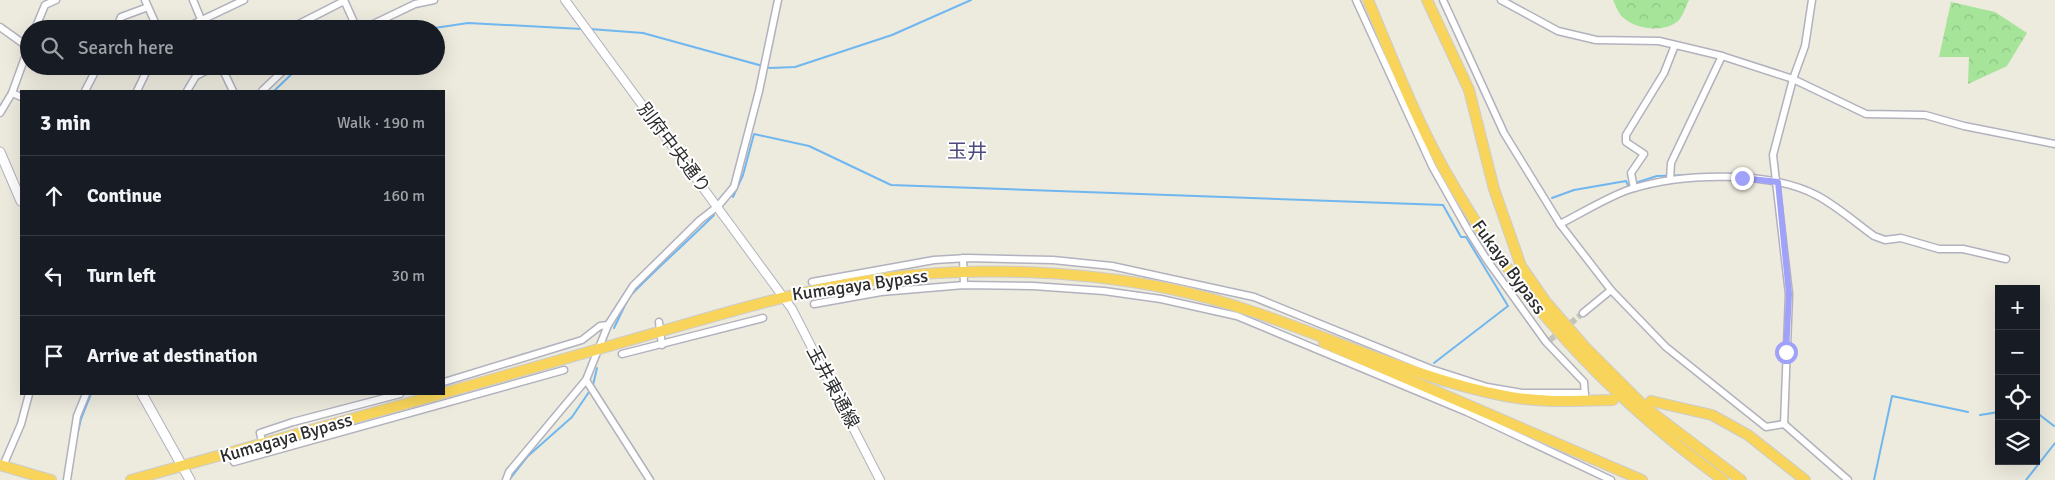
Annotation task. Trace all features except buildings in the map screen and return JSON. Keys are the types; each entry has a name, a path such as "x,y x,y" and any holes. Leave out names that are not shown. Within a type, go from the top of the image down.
{"highway":[{"name":"Fukaya Bypass","path":"1368,0 1413,108 1444,169 1481,232 1530,299 1575,353 1644,420 1723,480"},
{"name":"Fukaya Bypass","path":"1427,0 1469,90 1494,189 1522,266 1546,302 1584,347 1646,408 1741,480"},
{"name":"Kumagaya Bypass","path":"445,392 503,381 659,327 783,296 856,282 963,272 1022,271 1108,279 1170,289 1229,303 1283,322"},
{"path":"1283,322 1452,384 1485,389 1542,402 1585,397 1613,400"},
{"path":"1283,322 1310,337 1468,409 1642,480"},
{"name":"Kumagaya Bypass","path":"131,480 263,445 302,438 436,395"},
{"path":"1651,401 1712,415 1748,435 1805,480"},
{"path":"2,466 51,480"}],"main road":[{"path":"1,157 20,199"},
{"path":"143,395 190,480"}],"street":[{"path":"40,20 45,5 56,0"},
{"path":"145,0 154,20"},
{"path":"193,0 202,20"},
{"path":"204,20 244,0"},
{"path":"306,20 344,0 353,20"},
{"path":"382,20 415,4 434,0"},
{"name":"別府中央通り","path":"565,0 783,296"},
{"path":"506,480 509,472 586,380 596,350 608,325 633,286 700,220 718,206 734,186 762,75 778,0"},
{"path":"1356,0 1432,166 1487,260 1548,341 1584,382 1585,397"},
{"path":"1443,0 1504,133 1560,224 1611,290 1666,347 1766,427 1784,424"},
{"path":"1501,0 1558,31 1596,40 1659,41 1722,56 1793,78 1866,114 1925,115 1964,126 2055,144"},
{"path":"1784,424 1789,294 1778,182 1773,156 1793,78 1805,46 1813,0"},
{"path":"120,20 121,17 148,7"},
{"path":"0,27 20,41"},
{"path":"1634,188 1632,174 1644,154 1626,142 1626,134 1664,72 1675,45"},
{"path":"1670,180 1671,163 1722,56"},
{"path":"0,113 12,93 20,70"},
{"path":"86,90 93,75"},
{"path":"137,90 145,75"},
{"path":"188,90 198,75"},
{"path":"225,75 233,90"},
{"path":"263,90 279,75"},
{"path":"12,93 20,97"},
{"path":"1560,224 1634,188 1670,180 1742,178 1778,182 1818,196 1874,236 1885,240 1901,238 1933,247 1963,249 2006,259"},
{"path":"963,258 964,284"},
{"path":"812,282 934,260 963,258 1053,260 1112,266 1254,297 1485,389"},
{"path":"1104,291 1112,266"},
{"path":"814,304 881,292 964,284 1104,291 1162,299 1237,316 1468,409 1610,480"},
{"path":"1583,313 1611,290"},
{"name":"玉井東通線","path":"783,296 826,372 880,480"},
{"path":"622,354 763,318"},
{"path":"445,382 582,340 600,326 608,325"},
{"path":"659,327 662,345"},
{"path":"234,462 302,438 503,381 564,370"},
{"path":"586,380 650,480"},
{"path":"2,466 22,424 29,395"},
{"path":"67,480 77,416 86,395"},
{"path":"263,445 260,433 293,422 396,395"},
{"path":"1784,424 1848,480"}],"green space":[{"path":"1613,0 1689,0 1678,21 1664,28 1648,28 1625,19"},
{"path":"1951,2 1995,12 2027,33 2007,66 1968,84 1969,57 1939,57"}],"waterway":[{"path":"590,29 643,33 770,68 795,67 892,35 971,0"},
{"path":"445,26 468,23 582,29"},
{"path":"275,90 291,75"},
{"path":"733,197 743,175 754,134 809,146 891,185 1443,205 1461,237 1466,237 1508,306 1434,363"},
{"path":"1635,183 1657,176 1727,174"},
{"path":"1552,198 1574,190 1626,181 1628,185 1631,184"},
{"path":"631,295 714,215"},
{"path":"614,328 627,301"},
{"path":"593,385 597,368"},
{"path":"509,480 528,456 572,417 591,389"},
{"path":"76,440 81,419 91,395"},
{"path":"1874,480 1892,396 1968,412"},
{"path":"1980,415 1995,413"},
{"path":"2040,415 2054,426"},
{"path":"2026,480 2055,443"},
{"path":"72,467 74,452"}],"tunnel":[{"path":"1550,340 1583,313"}],"district":[{"name":"玉井","path":"967,151"}],"route":[{"path":"1742,178 1778,182 1789,294 1786,352"}]}
